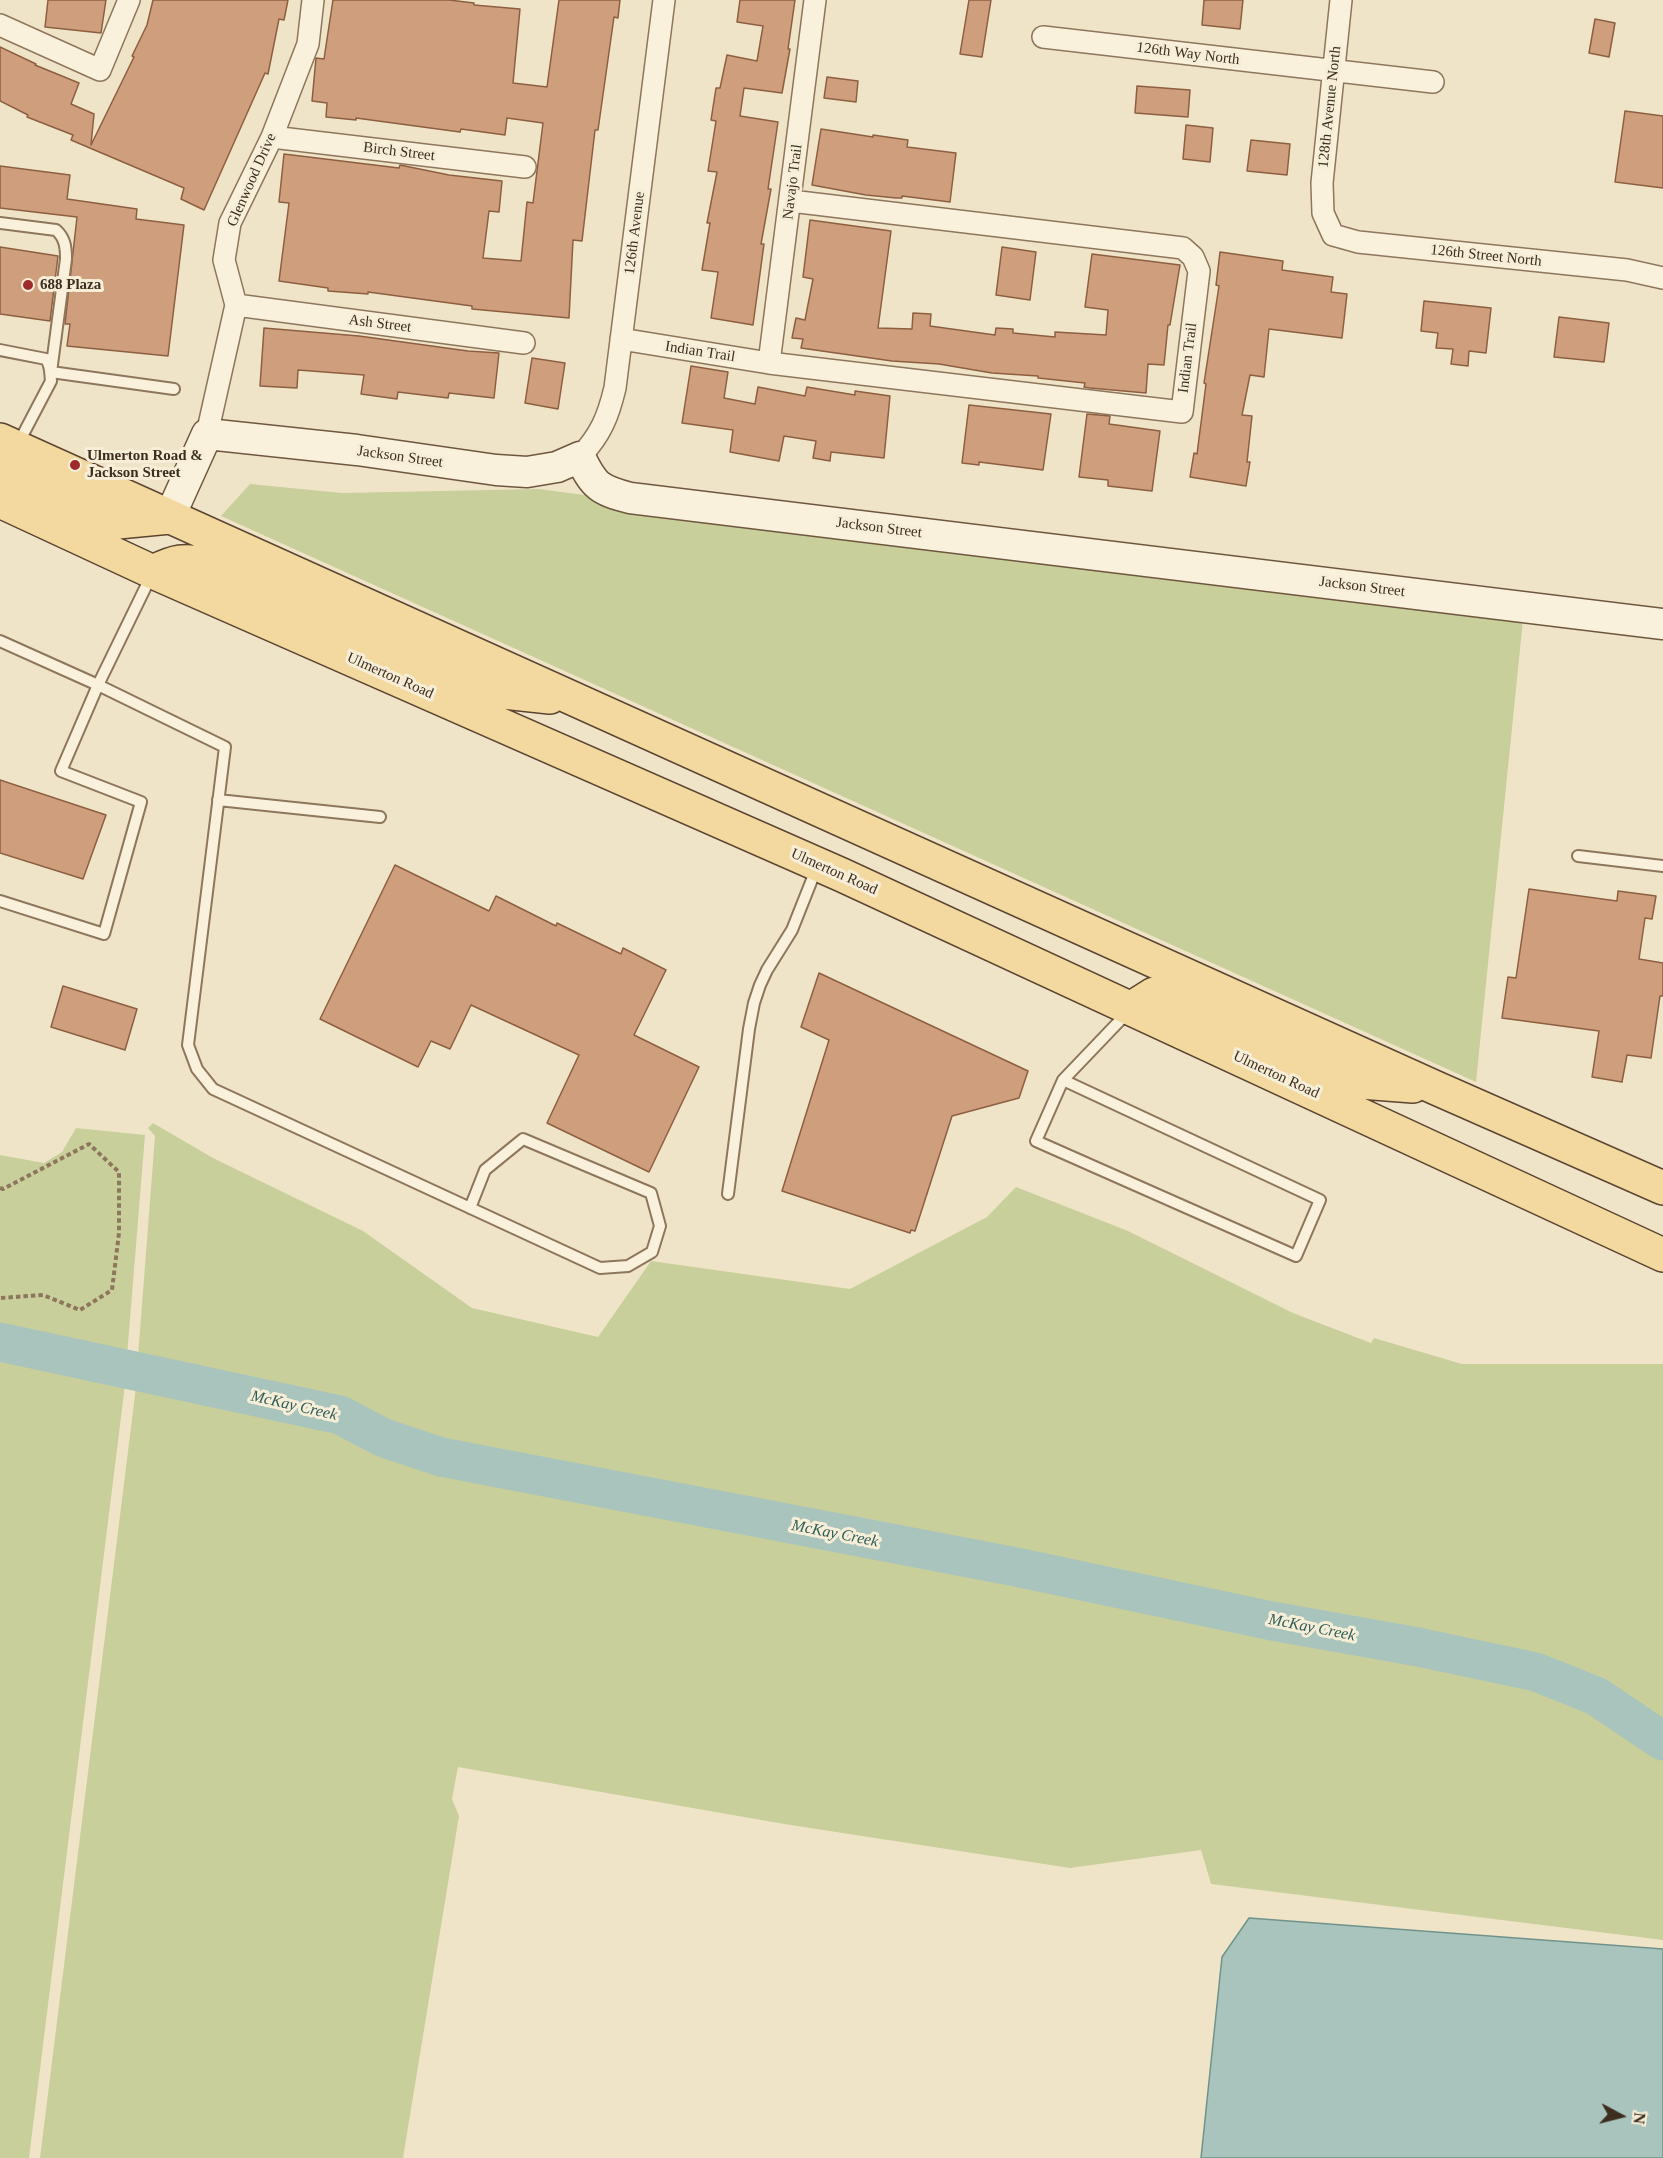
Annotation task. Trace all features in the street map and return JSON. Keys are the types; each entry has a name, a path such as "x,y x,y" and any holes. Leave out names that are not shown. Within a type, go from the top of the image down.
{"main road":[{"path":"6,452 170,516 1436,1088 1663,1188"},
{"name":"Ulmerton Road","path":"0,501 153,572 818,864 1663,1255"},
{"path":"153,572 172,562 193,561 208,565 485,690 579,700"},
{"path":"1131,1008 1154,994 1361,1083 1436,1088"}],"street":[{"path":"0,25 100,70 129,0"},
{"name":"Glenwood Drive","path":"207,434 236,305 224,260 230,223 272,137 308,44 313,0"},
{"name":"126th Avenue","path":"580,457 595,440 608,415 615,388 664,0"},
{"name":"Navajo Trail","path":"769,363 815,0"},
{"name":"128th Avenue North","path":"1323,213 1322,183 1341,0"},
{"name":"126th Way North","path":"1043,37 1433,82"},
{"name":"Birch Street","path":"272,137 525,167"},
{"name":"Indian Trail","path":"621,339 769,363 1182,412 1198,271 1193,257 1183,248 790,201"},
{"name":"126th Street North","path":"1323,213 1333,235 1358,242 1627,270 1663,278"},
{"name":"Ash Street","path":"236,305 524,343"},
{"path":"170,516 207,434"},
{"name":"Jackson Street","path":"207,434 527,472 557,467 580,457 589,474 605,491 630,498 1663,624"}],"lane":[{"path":"0,223 56,230 61,234 65,245 66,259 51,381 6,452"},
{"path":"0,350 46,359 51,372"},
{"path":"51,372 174,389"},
{"path":"0,901 104,934 141,802 62,771 98,685 153,572"},
{"path":"0,641 98,685 225,747 188,1045 197,1069 213,1089 470,1208 600,1268 628,1266 652,1251 660,1226 651,1193 523,1139 485,1170 470,1208"},
{"path":"218,800 380,817"},
{"path":"1578,856 1663,866"},
{"path":"728,1194 748,1029 754,1003 767,970 792,930 818,864"},
{"path":"1063,1080 1320,1200 1296,1256 1036,1141 1063,1080 1131,1008"}],"path":[{"path":"0,1188 3,1189 89,1144 119,1172 118,1233 111,1290 80,1310 43,1295 0,1298"}],"green space":[{"path":"250,484 342,493 539,489 1523,620 1476,1082 221,516"},
{"path":"153,1123 213,1158 363,1231 472,1308 598,1337 651,1261 850,1289 987,1217 1016,1187 1128,1231 1293,1313 1371,1343 1374,1338 1462,1364 1663,1364 1663,1940 1211,1884 1201,1850 1070,1868 784,1824 458,1767 452,1799 459,1816 403,2158 40,2158 135,1395 155,1136 148,1128"},
{"path":"76,1128 145,1135 124,1393 29,2158 0,2158 0,1155 44,1163 62,1152"}],"water":[{"path":"1249,1918 1663,1949 1663,2158 1201,2158 1222,1957"}],"building":[{"path":"48,0 106,0 101,33 45,27"},
{"path":"153,0 288,0 284,20 279,19 268,74 265,73 204,210 181,199 184,188 71,140 73,135 27,117 28,115 0,101 0,47 35,65 79,83 71,104 94,114 91,145 134,57 132,56 147,25"},
{"path":"333,0 449,0 474,3 474,5 520,9 513,83 547,87 559,0 620,0 618,18 614,17 598,130 595,130 582,241 573,240 569,318 472,309 472,306 368,292 368,294 328,291 328,288 279,281 289,203 279,202 284,154 399,168 400,165 449,175 502,181 499,212 489,211 483,258 521,261 527,202 533,203 543,123 507,118 505,135 461,129 460,132 356,118 356,120 326,117 327,103 312,101 316,58 324,59"},
{"path":"740,0 795,0 788,49 790,49 782,93 744,88 740,116 778,122 768,189 771,189 761,244 764,244 753,325 711,318 718,272 702,270 710,223 707,223 717,172 708,171 716,121 711,120 716,88 720,88 727,55 757,61 763,26 737,22"},
{"path":"969,0 991,0 982,57 960,54"},
{"path":"1204,0 1243,0 1240,29 1202,25"},
{"path":"1595,19 1615,23 1609,57 1589,53"},
{"path":"827,77 858,81 856,102 824,98"},
{"path":"1137,86 1190,90 1188,117 1135,113"},
{"path":"1625,111 1663,116 1663,188 1615,182"},
{"path":"1186,125 1213,128 1210,162 1183,159"},
{"path":"821,129 908,140 907,147 956,153 950,202 902,196 902,198 896,198 866,195 812,185"},
{"path":"1251,140 1290,144 1287,175 1247,171"},
{"path":"0,166 70,175 67,199 137,209 136,219 184,225 168,356 67,346 70,324 65,324 77,217 0,208"},
{"path":"810,220 891,231 878,328 912,329 913,313 931,314 930,326 995,335 996,328 1013,329 1013,333 1055,337 1055,332 1106,335 1108,310 1085,307 1092,254 1180,265 1170,325 1168,325 1164,365 1148,364 1146,393 1090,388 1084,387 1085,383 1038,378 1038,376 992,373 939,364 892,361 801,348 803,339 792,338 796,318 805,320 813,279 803,277"},
{"name":"688 Plaza","path":"0,247 58,256 50,321 0,314"},
{"path":"1002,247 1036,252 1030,300 996,295"},
{"path":"1220,252 1283,261 1282,270 1333,277 1331,292 1347,294 1342,338 1269,329 1264,377 1250,375 1242,415 1252,416 1247,462 1250,462 1246,486 1190,477 1194,453 1197,454 1206,384 1204,383 1219,286 1216,285"},
{"path":"1424,301 1491,308 1486,353 1469,351 1468,366 1451,364 1453,349 1436,348 1438,333 1421,331"},
{"path":"1559,317 1609,323 1604,362 1554,357"},
{"path":"264,328 359,336 499,353 494,398 449,393 448,398 398,392 397,399 361,394 364,375 298,370 297,388 260,386"},
{"path":"532,358 565,363 558,409 525,403"},
{"path":"691,366 728,372 724,398 755,404 758,387 805,396 807,387 855,395 855,391 890,396 884,458 831,452 830,461 813,458 816,441 784,436 779,461 730,452 733,430 682,423"},
{"path":"969,405 1051,414 1043,470 979,462 979,465 962,463"},
{"path":"1087,414 1110,416 1109,424 1160,431 1152,491 1108,486 1108,480 1079,477"},
{"path":"0,780 106,815 83,879 0,853"},
{"path":"395,865 489,911 496,896 556,926 557,923 621,954 623,948 666,970 634,1035 699,1067 649,1172 547,1123 579,1055 471,1005 450,1049 431,1041 418,1067 320,1019"},
{"path":"1529,889 1617,901 1618,891 1656,896 1652,919 1645,918 1639,959 1663,963 1663,996 1660,996 1651,1058 1627,1055 1622,1082 1592,1077 1599,1031 1502,1018 1508,977 1516,978"},
{"path":"819,973 1028,1071 1019,1098 952,1116 915,1231 911,1230 910,1233 782,1191 829,1040 801,1027"},
{"path":"63,986 137,1009 125,1050 51,1027"}],"waterway":[{"name":"McKay Creek","path":"0,1342 340,1415 384,1438 441,1457 1016,1567 1272,1621 1418,1647 1536,1672 1596,1696 1663,1741"}],"place":[{"name":"688 Plaza","path":"28,285"},
{"name":"Ulmerton Road & Jackson Street","path":"75,465"}]}
